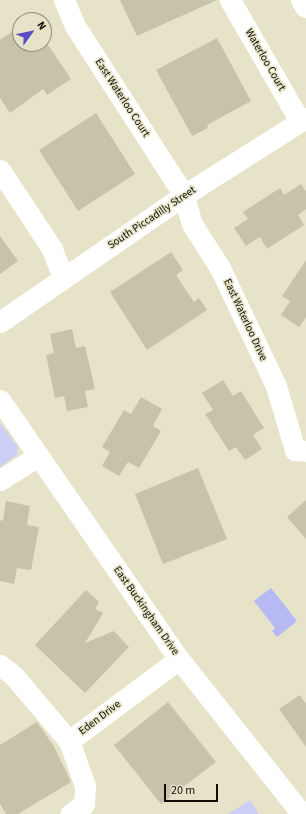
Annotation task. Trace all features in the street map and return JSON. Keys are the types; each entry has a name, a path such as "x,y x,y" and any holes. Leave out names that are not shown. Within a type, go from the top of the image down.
{"main road":[{"path":"302,0 306,7"}],"street":[{"name":"East Waterloo Court","path":"64,0 75,26 184,195"},
{"name":"Waterloo Court","path":"230,0 303,119"},
{"name":"South Piccadilly Street","path":"0,322 184,195 303,119"},
{"path":"0,170 52,249 63,278"},
{"name":"East Waterloo Drive","path":"184,195 192,224 220,268 276,386 300,451"},
{"name":"East Buckingham Drive","path":"0,400 179,659 302,814"},
{"path":"0,480 38,456"},
{"name":"Eden Drive","path":"70,814 84,804 85,786 69,741 179,659"},
{"path":"0,665 14,676 69,741"}],"shaded area":[{"path":"0,423 18,447 17,455 0,467"},
{"path":"271,588 297,621 277,637 272,631 275,628 254,601"},
{"path":"250,800 259,814 228,814"}],"building":[{"path":"120,0 217,0 137,36"},
{"path":"12,32 12,52 52,51 71,79 47,95 43,89 10,113 0,98 0,40"},
{"path":"217,38 251,101 207,125 208,128 192,136 156,70"},
{"path":"96,113 135,174 78,211 39,150"},
{"path":"301,184 306,192 306,209 298,215 304,225 267,249 260,237 246,246 234,228 248,219 243,212 280,188 284,195"},
{"path":"0,236 18,261 0,274"},
{"path":"171,252 183,270 176,275 194,302 199,298 207,310 147,350 110,292"},
{"path":"306,260 306,317 299,327 281,315 290,301 282,296"},
{"path":"72,329 76,348 85,346 95,389 85,391 88,407 67,411 64,396 55,398 46,355 54,353 50,334"},
{"path":"223,380 233,396 241,391 264,428 253,435 262,449 245,460 236,447 229,451 205,414 213,410 202,393"},
{"path":"141,397 162,409 153,426 161,431 139,468 128,462 119,476 102,466 110,452 102,447 124,410 131,414"},
{"path":"198,468 227,539 163,564 135,494"},
{"path":"306,500 306,539 287,517"},
{"path":"6,501 30,506 27,525 39,527 31,570 17,568 14,584 0,581 0,520 3,521"},
{"path":"86,590 99,602 95,609 103,613 85,643 114,631 129,647 85,693 35,645"},
{"path":"300,695 306,704 306,747 279,709"},
{"path":"168,702 216,762 161,804 114,745"},
{"path":"37,722 53,745 71,782 18,814 6,814 0,804 0,745"}]}
